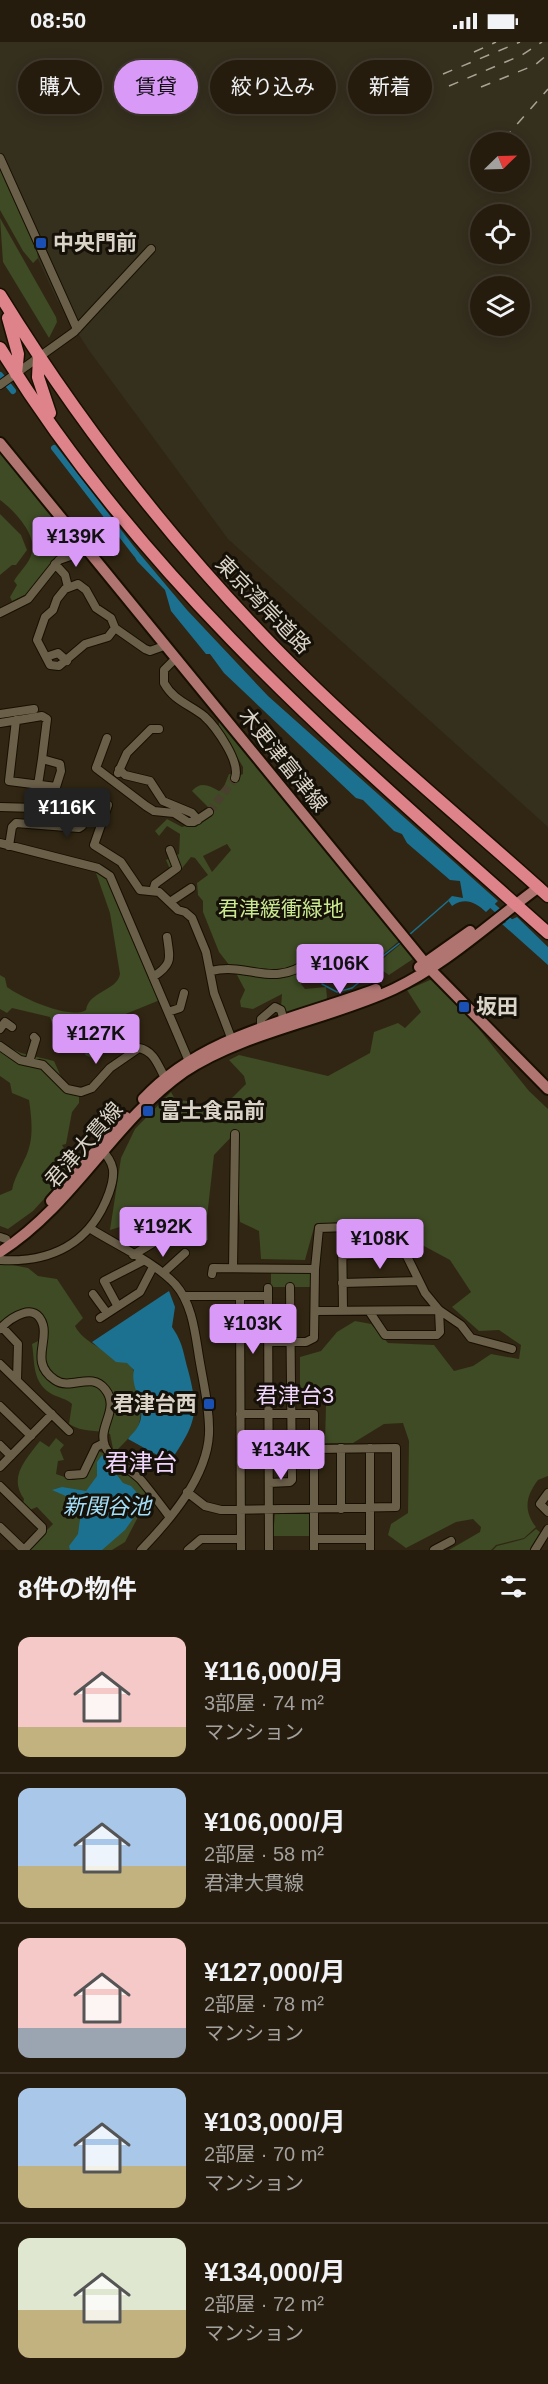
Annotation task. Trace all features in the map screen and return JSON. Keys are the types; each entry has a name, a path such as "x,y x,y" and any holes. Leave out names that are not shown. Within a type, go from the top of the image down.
{"highway":[{"name":"東京湾岸道路","path":"0,295 39,358 142,498 232,603 315,687 543,892"},
{"path":"0,304 16,344 19,365 13,376"},
{"path":"0,348 13,376 183,590 277,688 511,907 548,933"},
{"path":"39,358 38,376 46,404 91,477"}],"main road":[{"name":"木更津富津線","path":"0,443 85,551 426,965 548,1089"},
{"name":"君津大貫線","path":"2,1247 43,1210 152,1099 190,1064 396,988 511,907 543,892"},
{"name":"君津大貫線","path":"102,1149 165,1077 232,1040 384,985 426,965"}],"street":[{"path":"0,158 77,329"},
{"path":"0,385 77,329 151,249"},
{"path":"0,613 28,599 55,564 68,555 85,551"},
{"path":"55,564 65,575 68,587"},
{"path":"115,628 106,639 85,644 62,665 52,666 37,640 45,617 52,612 57,599 68,587 78,584 84,588 96,608 111,618 115,628 150,651 164,646"},
{"path":"46,657 58,653 67,661"},
{"path":"176,659 164,670 164,683 182,704 208,721 233,758 237,768 234,778"},
{"path":"0,714 34,709"},
{"path":"0,723 42,716 47,719 38,785"},
{"path":"16,720 9,781 54,788 59,784 60,764 42,759"},
{"path":"114,780 127,753 151,729 159,729"},
{"path":"106,738 95,766 154,811 174,813 188,822 198,820 209,812"},
{"path":"119,770 125,775 150,781 163,801 192,813 198,820"},
{"path":"9,846 12,827 16,822 79,828 82,826 84,805 108,805 94,845 121,862 140,890 159,892 192,918 211,971 214,993 232,1040"},
{"path":"0,807 36,808"},
{"path":"0,843 98,868 110,876 190,1064"},
{"path":"153,891 155,884 177,868 170,850"},
{"path":"170,902 190,888"},
{"path":"153,977 164,970 169,962 167,937"},
{"path":"211,971 223,969 287,974 310,961"},
{"path":"168,1012 180,1008 184,993"},
{"path":"261,1029 261,1020 275,1007 281,1010 284,1021"},
{"path":"0,1029 5,1022 12,1027"},
{"path":"29,1062 36,1039 34,1037"},
{"path":"0,1046 20,1060 43,1065 67,1089 81,1092 92,1088 110,1068 139,1048 147,1049 154,1056 165,1077"},
{"path":"233,1268 235,1134"},
{"path":"2,1247 31,1259 48,1255 91,1229 105,1203 114,1178 114,1166 102,1149"},
{"path":"268,1342 312,1340 317,1230 319,1228 379,1226 396,1234 419,1281 439,1310 461,1325 471,1338 512,1349"},
{"path":"342,1227 343,1310"},
{"path":"91,1229 163,1273 184,1296 195,1327 209,1425 202,1466 187,1492 141,1550"},
{"path":"133,1255 173,1231"},
{"path":"163,1273 185,1253"},
{"path":"342,1255 405,1253"},
{"path":"117,1305 105,1281 143,1261"},
{"path":"100,1318 140,1292 153,1268"},
{"path":"212,1274 213,1268 315,1269"},
{"path":"342,1283 419,1281"},
{"path":"269,1483 291,1481 290,1287"},
{"path":"184,1296 212,1292 240,1296 268,1292 269,1550"},
{"path":"93,1294 107,1313"},
{"path":"240,1296 241,1550"},
{"path":"315,1311 439,1310"},
{"path":"369,1311 385,1335 425,1335 439,1334 439,1310"},
{"path":"16,1380 18,1344 1,1328 14,1315 24,1313 34,1315 44,1327 40,1352 50,1376 60,1383 91,1380 105,1388 112,1406 104,1443 110,1452 141,1481 169,1516"},
{"path":"1,1367 69,1431"},
{"path":"0,1406 31,1436"},
{"path":"0,1467 52,1414"},
{"path":"240,1414 314,1414 314,1550"},
{"path":"69,1475 83,1474 94,1449 104,1443"},
{"path":"0,1445 11,1456"},
{"path":"341,1448 342,1509"},
{"path":"370,1448 370,1550"},
{"path":"187,1492 212,1508 314,1510 396,1507 396,1448 314,1449"},
{"path":"0,1486 42,1527 42,1531 24,1550 0,1527"},
{"path":"548,1493 540,1504 548,1512"},
{"path":"535,1550 548,1529"},
{"path":"188,1550 201,1539 241,1539"},
{"path":"314,1539 370,1539"},
{"path":"434,1550 451,1541"}],"shaded area":[{"path":"0,42 548,42 548,827 228,539 88,349 57,300 0,178"}],"green space":[{"path":"0,169 37,252 38,258 33,263 23,251 0,210"},
{"path":"0,218 56,317 57,322 49,338 3,262"},
{"path":"0,447 76,543 71,550 60,555 31,592 12,601 10,597 17,585 14,581 29,560 33,545 23,523 0,500"},
{"path":"0,514 21,535 27,550 16,565 12,565 0,575"},
{"name":"君津緩衝緑地","path":"219,718 400,940 365,970 356,963 342,973 303,979 301,984 305,989 326,987 327,998 324,1002 285,1014 281,1007 282,994 253,1009 241,1007 240,1001 245,990 237,975 219,952 203,912 203,901 198,895 197,883 208,875 195,858 191,857 179,872 169,867 166,860 179,854 180,834 167,826 159,836 155,831 167,819 182,827 204,820 209,816 209,808 192,791 198,786 205,785 219,791 223,789 229,774 238,776 243,774 243,767 219,726","holes":["227,844 231,850 212,872 203,856"]},
{"path":"101,871 107,877 160,1000 123,1015 120,1022 128,1031 121,1035 123,1042 117,1045 113,1042 95,1059 85,1055 90,1035 54,1029 50,1017 12,1008 7,1013 0,1009 0,975 5,978 7,987 23,997 69,1012 86,1010 92,999 118,980 120,974 110,913 96,873"},
{"path":"403,942 413,959 389,975 377,967 378,963"},
{"path":"437,977 529,1091 548,1109 548,1476 538,1480 529,1497 529,1515 536,1527 524,1538 496,1545 491,1550 449,1550 480,1532 481,1527 473,1519 456,1522 406,1548 388,1535 391,1524 408,1513 409,1441 403,1423 384,1424 353,1443 325,1443 326,1405 300,1390 300,1357 321,1351 337,1332 355,1321 371,1324 388,1343 434,1345 454,1371 473,1366 491,1354 519,1359 521,1345 499,1330 479,1331 452,1307 471,1292 450,1260 411,1239 394,1219 315,1224 305,1260 261,1259 259,1231 240,1222 235,1133 214,1155 207,1217 208,1240 195,1241 185,1217 169,1212 110,1230 121,1158 135,1129 171,1092 176,1101 192,1103 206,1113 226,1100 230,1100 246,1084 244,1076 229,1060 239,1055 328,1076 370,1053 374,1032 398,1023 405,1028 421,1012 407,990"},
{"path":"0,1043 21,1053 54,1061 62,1079 79,1096 79,1103 72,1112 66,1144 62,1145 75,1165 33,1211 8,1229 0,1226 0,1195 12,1190 28,1150 31,1139 31,1122 29,1100 12,1093 10,1083 0,1076"},
{"path":"0,1264 28,1268 38,1276 57,1279 83,1318 75,1326 79,1333 91,1343 128,1363 132,1368 140,1395 141,1416 136,1430 117,1450 113,1449 110,1434 79,1429 69,1424 72,1404 50,1393 40,1383 35,1371 32,1344 42,1339 38,1321 28,1314 14,1313 0,1323"},
{"path":"271,1271 311,1272 311,1287 271,1287"},
{"path":"56,1438 64,1445 60,1450 64,1460 58,1461 56,1474 73,1480 85,1477 98,1451 123,1466 155,1504 138,1517 125,1542 112,1550 27,1550 53,1524 37,1507 30,1510 23,1503 18,1476 25,1461 40,1441 49,1447"},
{"path":"275,1513 310,1514 311,1536 273,1536"},
{"path":"536,1529 541,1533 532,1550 493,1550 497,1546 524,1539"}],"water":[{"path":"134,547 187,610 268,696 498,901 486,912 466,901 452,906 448,900 452,896 463,898 460,881 450,880 407,843 402,834 394,831 363,800 356,798 224,673 171,611 165,590 137,561 131,550"},
{"path":"517,917 548,947 548,965 502,924"},
{"path":"169,1291 175,1307 172,1327 184,1353 194,1398 190,1428 170,1462 128,1439 137,1428 141,1413 134,1384 134,1370 127,1363 116,1362 92,1342"},
{"name":"新関谷池","path":"102,1455 123,1483 131,1486 141,1497 140,1506 133,1509 135,1516 125,1530 102,1550 70,1550 69,1546 78,1534 81,1512 75,1500 52,1490 62,1487 86,1491 97,1476 97,1462"}],"waterway":[{"path":"0,375 13,391"},
{"path":"54,448 136,554"},
{"path":"98,531 104,526 107,516"},
{"path":"87,540 91,536"},
{"path":"409,935 448,901"},
{"path":"488,902 514,925"},
{"path":"322,984 337,992 352,988 368,975 378,960 401,942"}],"tunnel":[{"path":"209,812 235,778"}],"railway":[{"path":"474,52 496,42"},
{"path":"443,74 520,42"},
{"path":"449,86 522,55 542,42"},
{"path":"481,87 535,65 548,54"},
{"path":"510,132 548,89"}],"place":[{"name":"中央門前","path":"41,243"},
{"name":"坂田","path":"464,1007"},
{"name":"富士食品前","path":"148,1111"},
{"name":"君津台西","path":"209,1404"}],"district":[{"name":"君津台3","path":"295,1395"},
{"name":"君津台","path":"141,1463"}]}
